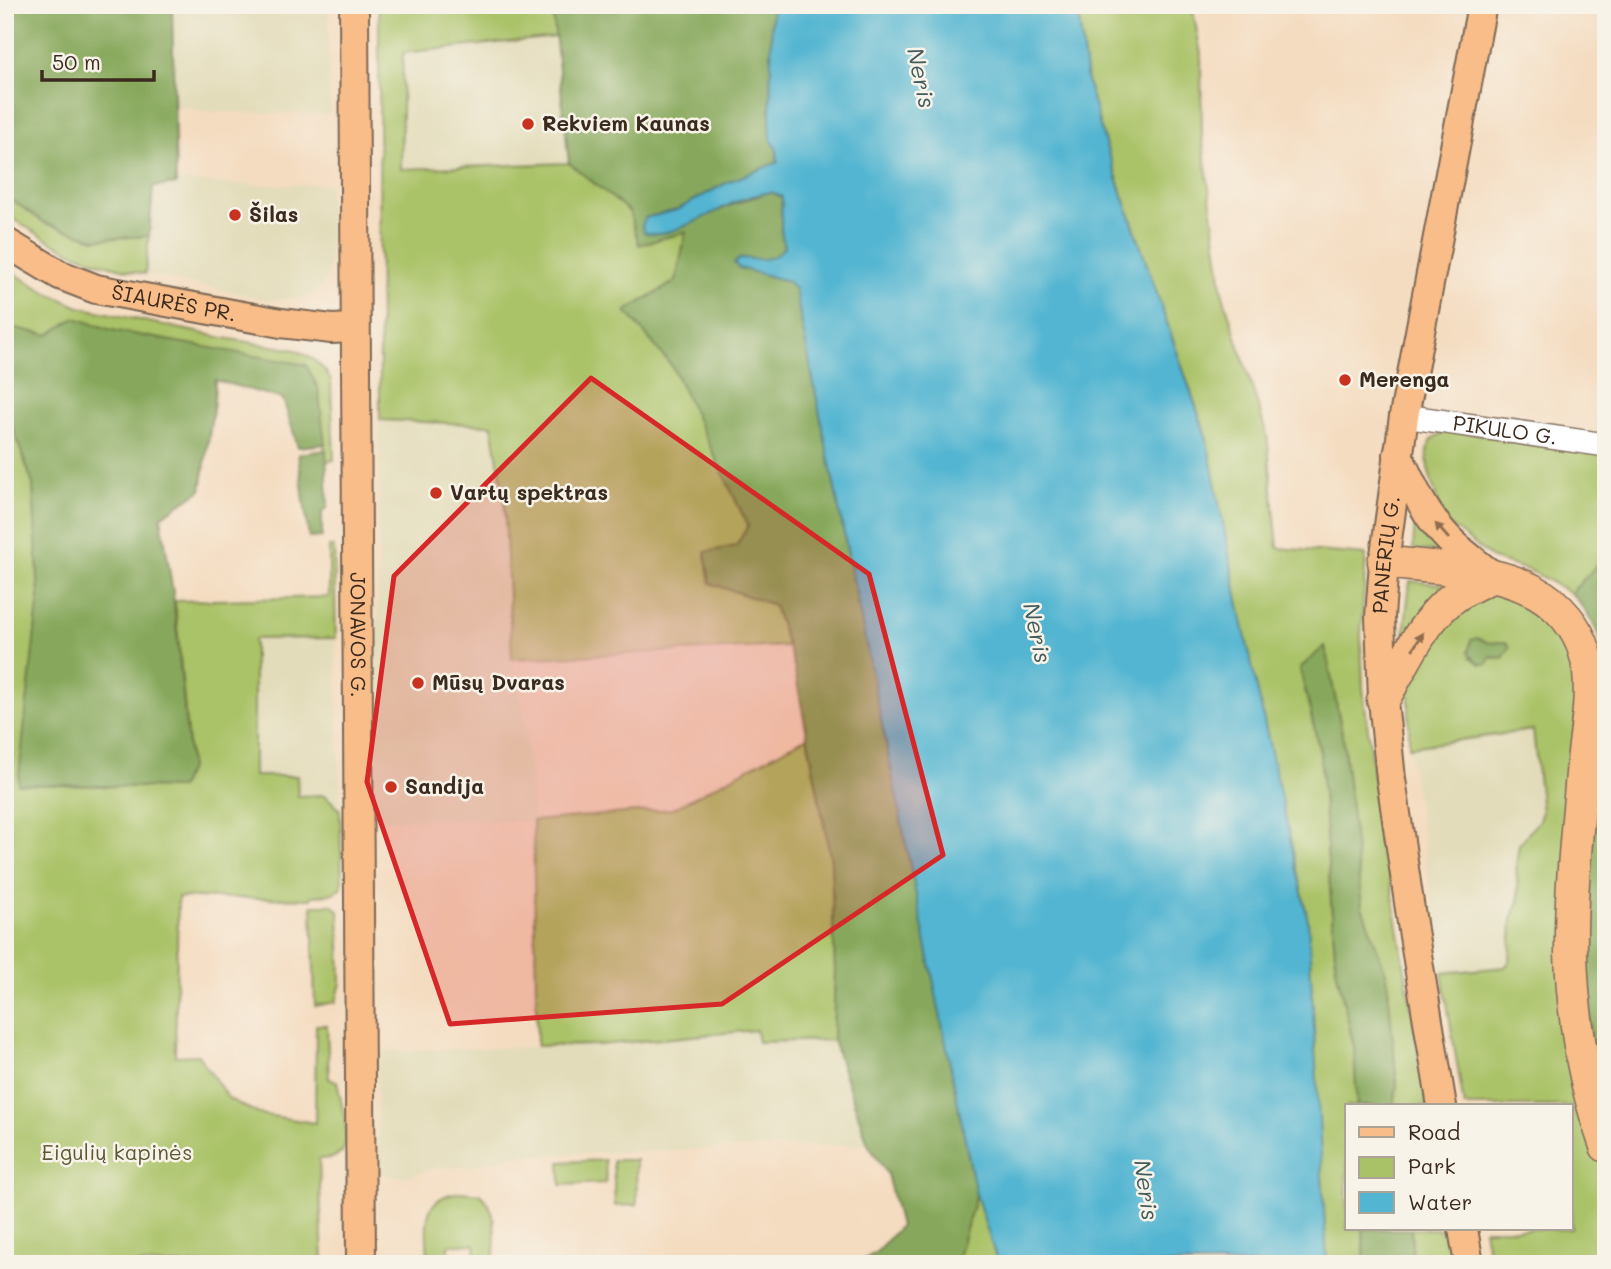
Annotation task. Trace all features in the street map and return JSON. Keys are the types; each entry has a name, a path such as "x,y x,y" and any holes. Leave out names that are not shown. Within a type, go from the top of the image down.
{"highway":[{"path":"1384,562 1493,576 1530,588 1550,601 1572,624 1579,636 1586,658 1589,687 1577,837 1571,948 1572,989 1582,1069 1606,1146"},
{"path":"1383,700 1436,615 1448,601 1465,589 1493,576"}],"main road":[{"name":"JONAVOS G.","path":"354,5 361,1264"},
{"name":"PANERIŲ G.","path":"1442,1104 1392,788 1383,700 1380,617 1384,562 1404,416 1482,5"},
{"name":"ŠIAURĖS PR.","path":"5,242 60,275 96,289 281,323 332,329 355,328"},
{"path":"1398,455 1421,502 1437,527 1457,548 1493,576"},
{"path":"1463,1230 1469,1264"}],"street":[{"name":"PIKULO G.","path":"1404,416 1606,445"}],"highlighted area":[{"path":"591,378 869,574 943,855 722,1004 450,1024 367,782 394,576"}],"shaded area":[{"path":"172,5 328,5 330,114 207,112 174,106"},
{"path":"556,37 569,163 401,169 403,53"},
{"path":"176,181 251,185 329,184 330,262 327,277 321,287 301,298 269,300 145,274 153,187 175,184"},
{"path":"380,420 492,425 504,496 512,659 525,714 533,821 375,819"},
{"path":"254,638 336,638 340,810 325,796 297,797 296,776 254,776"},
{"path":"1533,729 1542,812 1539,820 1519,845 1516,865 1519,901 1512,919 1510,961 1505,967 1442,973 1409,747"},
{"path":"756,1030 758,1042 833,1040 868,1144 508,1156 473,1166 439,1168 403,1177 379,1174 376,1051 599,1045"}],"green space":[{"path":"5,5 172,5 176,184 153,187 149,236 95,239 45,223 5,195"},
{"path":"379,5 552,5 556,37 403,53 401,169 569,163 629,211 686,232 676,281 626,311 672,366 749,527 710,583 774,605 787,646 512,659 504,496 492,425 380,420"},
{"path":"552,5 772,5 770,121 771,138 777,150 778,163 728,182 677,210 645,218 664,232 757,196 771,192 782,197 781,229 784,248 770,258 741,258 739,268 788,281 795,289 976,1194 956,1264 858,1264 879,1250 900,1226 887,1174 868,1144 833,1040 835,971 831,860 794,666 774,605 710,583 705,552 736,546 748,526 672,366 626,311 676,281 686,232 639,245 629,211 569,163"},
{"path":"1077,5 1192,5 1201,54 1202,136 1223,295 1267,435 1278,548 1366,555 1361,635 1363,688 1373,773 1427,1104 1394,1104 1397,1086 1387,976 1362,907 1343,738 1325,647 1300,669 1320,752 1336,968 1354,1047 1357,1104 1345,1104 1345,1230 1363,1230 1365,1264 1327,1264 1319,1125 1240,611 1206,436 1105,143 1087,81"},
{"path":"5,195 45,223 95,239 149,236 145,274 88,259 38,235 5,213"},
{"path":"5,268 46,292 79,307 224,338 296,350 313,359 325,370 331,381 334,460 326,462 318,388 165,341 111,330 75,318 48,335 5,326"},
{"path":"75,318 111,330 306,365 318,388 325,444 298,447 283,399 215,380 201,490 161,517 173,593 190,767 180,788 18,784 39,596 33,484 12,426 5,422 5,326 48,335"},
{"name":"Eigulių kapinės","path":"5,422 12,426 33,484 39,596 19,784 180,788 190,767 175,601 329,597 329,547 334,547 336,638 254,639 254,776 297,776 298,796 325,795 340,810 342,886 332,893 311,896 311,899 178,897 175,1056 198,1055 229,1099 259,1114 315,1123 316,1025 327,1025 329,1079 337,1081 346,1136 342,1153 332,1158 319,1159 323,1264 5,1264"},
{"path":"1448,430 1606,451 1606,537 1600,563 1571,593 1531,571 1493,559 1446,522 1428,469 1427,450 1433,438"},
{"path":"326,450 328,507 322,512 322,537 309,538 298,454"},
{"path":"1416,507 1453,554 1413,549"},
{"path":"1606,537 1606,671 1596,629 1571,593 1599,563"},
{"path":"1410,581 1460,586 1403,643"},
{"path":"1497,590 1537,604 1575,647 1582,1114 1606,1178 1606,1264 1490,1264 1484,1230 1572,1230 1572,1104 1464,1104 1442,973 1505,967 1510,961 1512,919 1519,901 1516,865 1519,845 1539,820 1542,812 1533,730 1409,747 1409,687 1417,656 1437,623","holes":["1501,642 1497,658 1490,657 1481,664 1470,657 1490,643"]},
{"path":"1477,638 1490,643 1506,642 1510,647 1503,658 1490,657 1487,664 1481,664 1468,653 1471,640"},
{"path":"1325,646 1343,738 1362,907 1387,976 1397,1086 1394,1104 1357,1104 1354,1047 1336,968 1320,752 1300,668"},
{"path":"1606,680 1606,1107 1591,1047 1585,934"},
{"path":"807,737 831,860 835,971 833,1040 758,1042 756,1030 599,1045 537,1046 533,821 672,809"},
{"path":"312,905 333,905 339,911 341,983 336,1002 315,1006"},
{"path":"605,1160 606,1183 561,1185 560,1162"},
{"path":"613,1160 636,1160 637,1205 615,1206"},
{"path":"461,1192 480,1194 491,1208 494,1264 476,1264 475,1244 449,1245 449,1264 428,1264 427,1228 431,1208 447,1195"},
{"path":"976,1194 998,1264 956,1264"},
{"path":"1363,1230 1411,1230 1413,1264 1365,1264"},
{"path":"1411,1230 1447,1230 1453,1264 1413,1264"}],"water":[{"name":"Neris","path":"772,5 1077,5 1087,81 1105,143 1206,436 1240,611 1308,920 1327,1264 998,1264 976,1194 795,289 788,281 739,268 734,263 741,258 770,258 784,247 781,229 782,197 771,192 748,197 664,233 644,232 642,226 645,218 677,210 728,182 778,162 777,150 771,139 770,121"}],"place":[{"name":"Rekviem Kaunas","path":"528,124"},
{"name":"Šilas","path":"235,215"},
{"name":"Merenga","path":"1345,380"},
{"name":"Vartų spektras","path":"436,493"},
{"name":"Mūsų Dvaras","path":"418,683"},
{"name":"Sandija","path":"391,787"}]}
